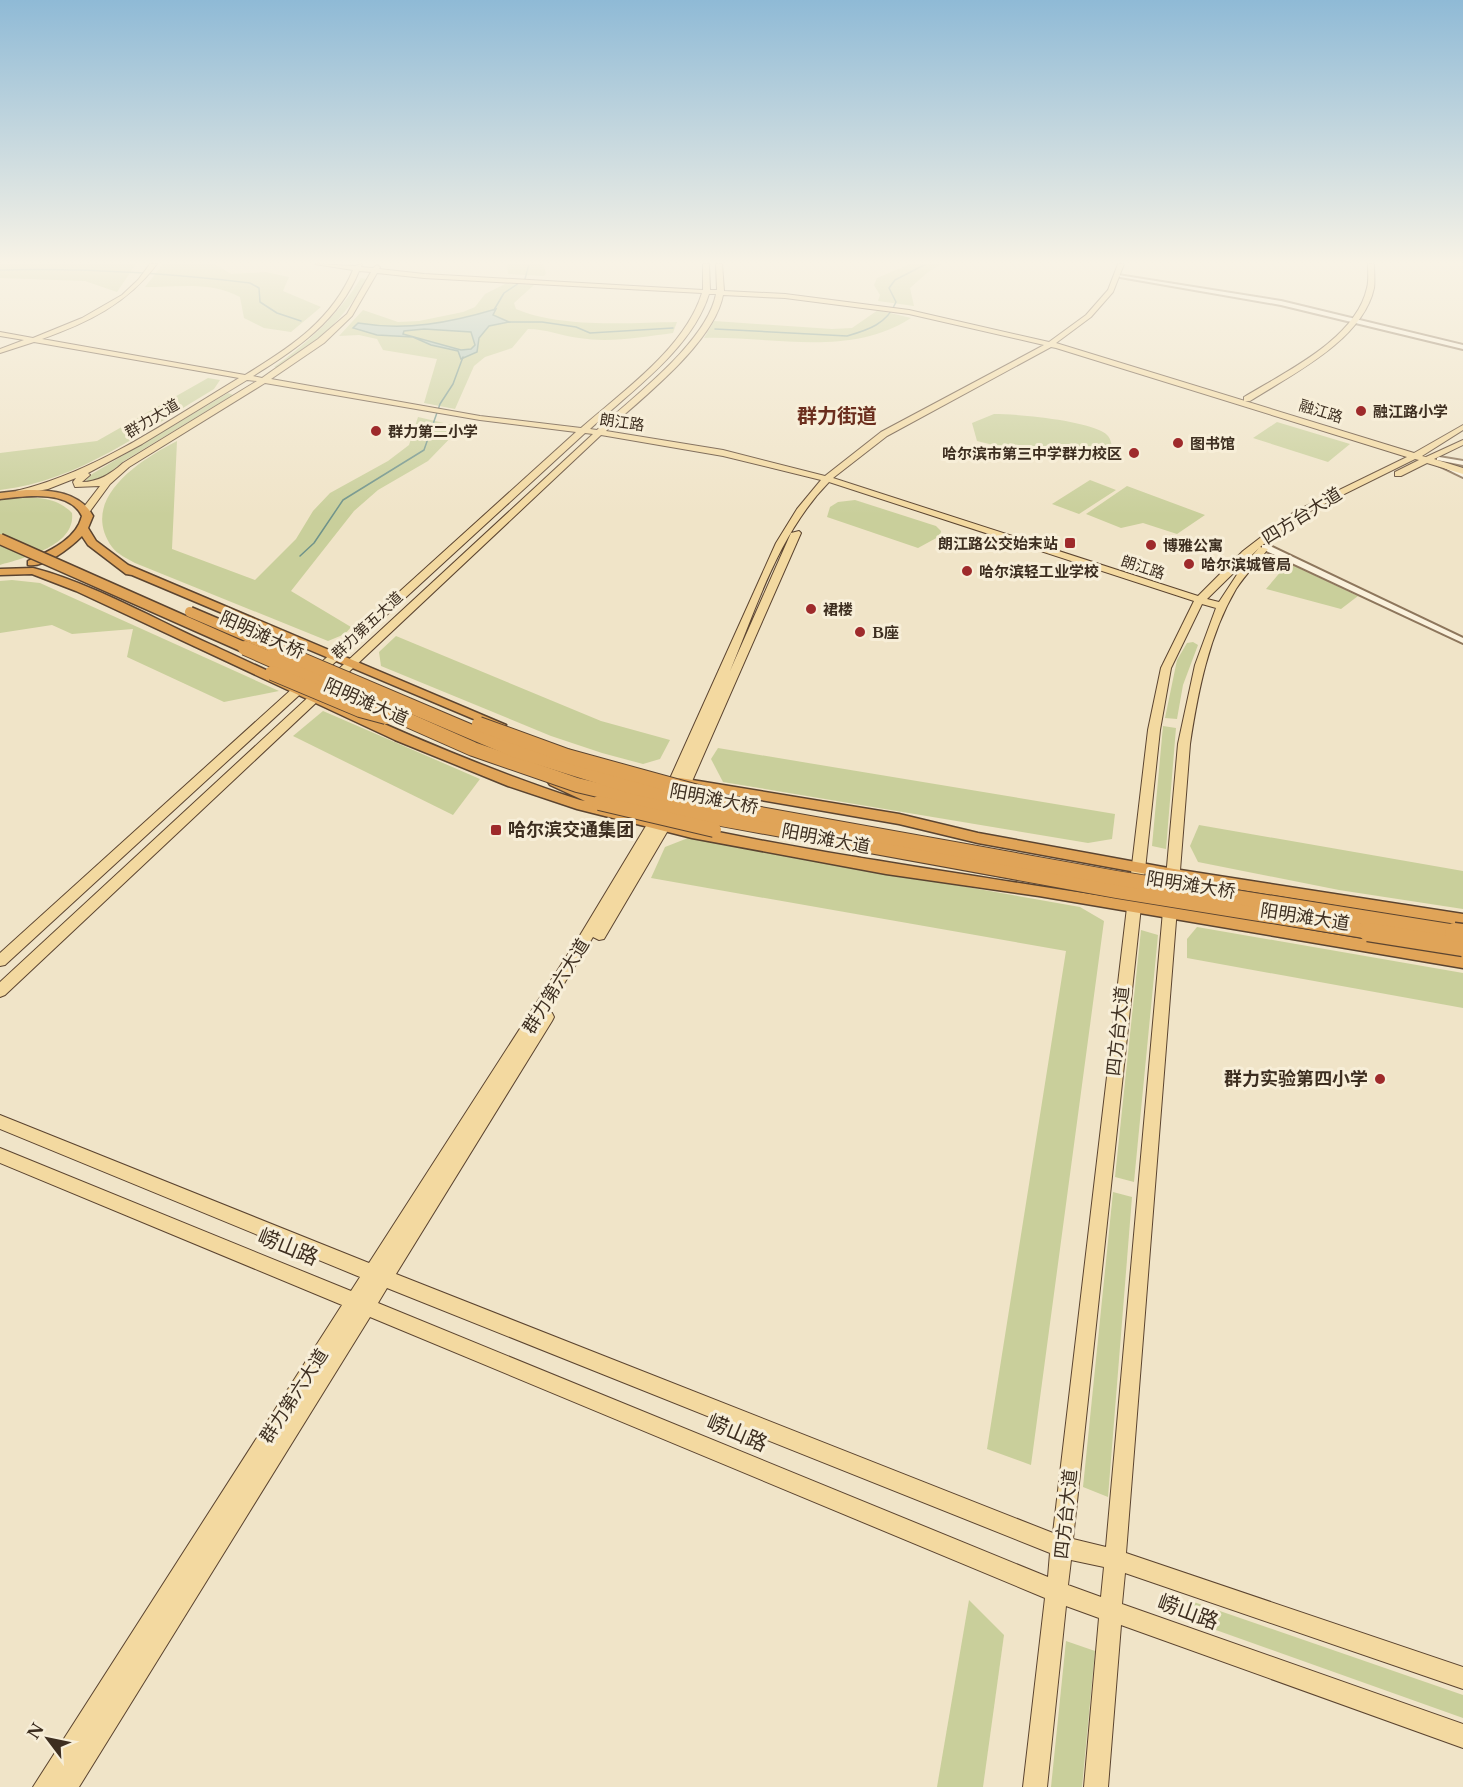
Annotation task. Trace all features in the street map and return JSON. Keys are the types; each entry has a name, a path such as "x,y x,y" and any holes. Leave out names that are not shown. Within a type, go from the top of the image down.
{"highway":[{"path":"0,496 57,495 75,502 85,512 86,520 83,528 70,543 47,557 0,572"},
{"path":"83,528 92,543 146,582 403,694 547,750 627,775"},
{"name":"阳明滩大桥","path":"0,529 430,722 527,770 634,801 720,819 1117,891 1463,947"},
{"name":"阳明滩大桥","path":"0,539 430,722 613,782 727,808 1116,878 1463,933"},
{"name":"阳明滩大道","path":"123,567 554,747 681,782 899,819 978,838 1174,874 1463,920"},
{"path":"0,572 33,571 113,600 505,773 599,803 691,825 1039,891"},
{"name":"阳明滩大道","path":"80,589 296,691 400,737 513,783 577,804 659,825 886,869 1039,891 1463,962"},
{"path":"403,694 430,722"},
{"path":"360,710 430,722"},
{"path":"542,760 627,775 727,798 978,838"},
{"path":"527,770 599,803"}],"main road":[{"name":"朗江路","path":"71,347 458,416 596,434 713,454 830,481 1222,610"},
{"name":"群力大道","path":"17,494 51,486 100,465 244,378 289,347"},
{"name":"群力大道","path":"85,512 107,482 126,465 264,381 311,347"},
{"name":"群力第五大道","path":"0,961 673,347"},
{"name":"群力第五大道","path":"0,991 690,347"},
{"name":"群力第六大道","path":"65,1787 377,1275 659,825 681,782 789,545 830,481 910,424 1051,347"},
{"name":"融江路","path":"1068,347 1419,454"},
{"name":"融江路","path":"1069,347 1247,399 1463,469"},
{"path":"1238,397 1313,347"},
{"path":"1247,399 1324,347"},
{"name":"四方台大道","path":"1035,1787 1132,907 1154,729 1166,668 1198,602 1246,553 1297,514 1419,454 1463,428"},
{"name":"四方台大道","path":"1096,1787 1189,708 1202,659 1222,610 1245,569 1265,547 1330,504 1435,459 1463,442"},
{"path":"100,465 77,484 95,485 126,465"},
{"name":"崂山路","path":"0,1122 377,1275 1062,1546 1114,1559 1463,1678"},
{"name":"崂山路","path":"0,1155 1057,1592 1463,1736"},
{"name":"群力第六大道","path":"45,1787 360,1303"}],"street":[{"path":"1265,547 1463,641"}],"green space":[{"path":"307,347 279,367 274,367 299,348"},
{"path":"382,347 513,347 485,357 474,366 455,409 424,403 437,359 383,350"},
{"path":"208,378 220,380 214,389 112,451 58,476 29,485 0,490 0,453 97,441"},
{"path":"228,393 233,395 124,461 99,481 84,483 92,474"},
{"path":"994,414 1080,424 1105,433 1112,447 1101,454 1086,458 1067,458 1027,453 977,441 972,423"},
{"path":"418,417 461,427 428,461 378,490 354,511 291,591 351,627 345,634 328,641 135,563 114,550 104,529 103,513 108,497 118,483 146,459 177,441 172,549 255,580 296,539 313,511 330,493 388,461 409,445"},
{"path":"1277,422 1350,444 1328,462 1253,438"},
{"path":"1090,480 1116,490 1079,514 1052,504"},
{"path":"1127,486 1205,515 1177,534 1143,523 1121,528 1086,514"},
{"path":"21,497 61,504 72,513 71,524 66,534 46,549 0,565 0,499"},
{"path":"855,500 936,526 941,531 940,536 918,548 827,517 830,507 838,502"},
{"path":"1288,563 1358,596 1341,609 1266,589"},
{"path":"0,581 40,583 279,691 224,702 127,657 133,629 72,634 52,625 0,633"},
{"path":"396,636 601,721 670,740 660,759 643,764 551,736 381,666 379,652"},
{"path":"1193,642 1198,645 1183,685 1177,719 1165,718 1177,660 1187,643"},
{"path":"323,711 480,779 453,815 293,736"},
{"path":"1163,726 1176,728 1166,849 1152,846"},
{"path":"718,748 1115,814 1112,839 1088,843 723,782 711,759"},
{"path":"1199,825 1463,871 1463,909 1339,890 1198,862 1190,846"},
{"path":"688,838 1080,907 1104,921 1031,1465 987,1449 1066,951 651,878 665,847"},
{"path":"1197,927 1463,973 1463,1008 1187,958 1187,939"},
{"path":"1141,930 1158,935 1134,1182 1115,1177"},
{"path":"1113,1192 1132,1197 1108,1497 1083,1487"},
{"path":"969,1600 1004,1635 983,1787 937,1787"},
{"path":"1188,1600 1463,1695 1463,1718 1185,1619"},
{"path":"1066,1641 1095,1651 1082,1787 1051,1787"}],"water":[{"path":"442,347 461,350 478,347 477,352 461,359 458,351"}],"waterway":[{"path":"300,556 314,543 343,500 424,450 440,404 453,384 463,357"}],"place":[{"name":"融江路小学","path":"1361,411"},
{"name":"群力第二小学","path":"376,431"},
{"name":"图书馆","path":"1178,443"},
{"name":"哈尔滨市第三中学群力校区","path":"1134,453"},
{"name":"朗江路公交始末站","path":"1070,543"},
{"name":"博雅公寓","path":"1151,545"},
{"name":"哈尔滨城管局","path":"1189,564"},
{"name":"哈尔滨轻工业学校","path":"967,571"},
{"name":"裙楼","path":"811,609"},
{"name":"B座","path":"860,632"},
{"name":"哈尔滨交通集团","path":"496,830"},
{"name":"群力实验第四小学","path":"1380,1079"}],"district":[{"name":"群力街道","path":"837,416"}]}
